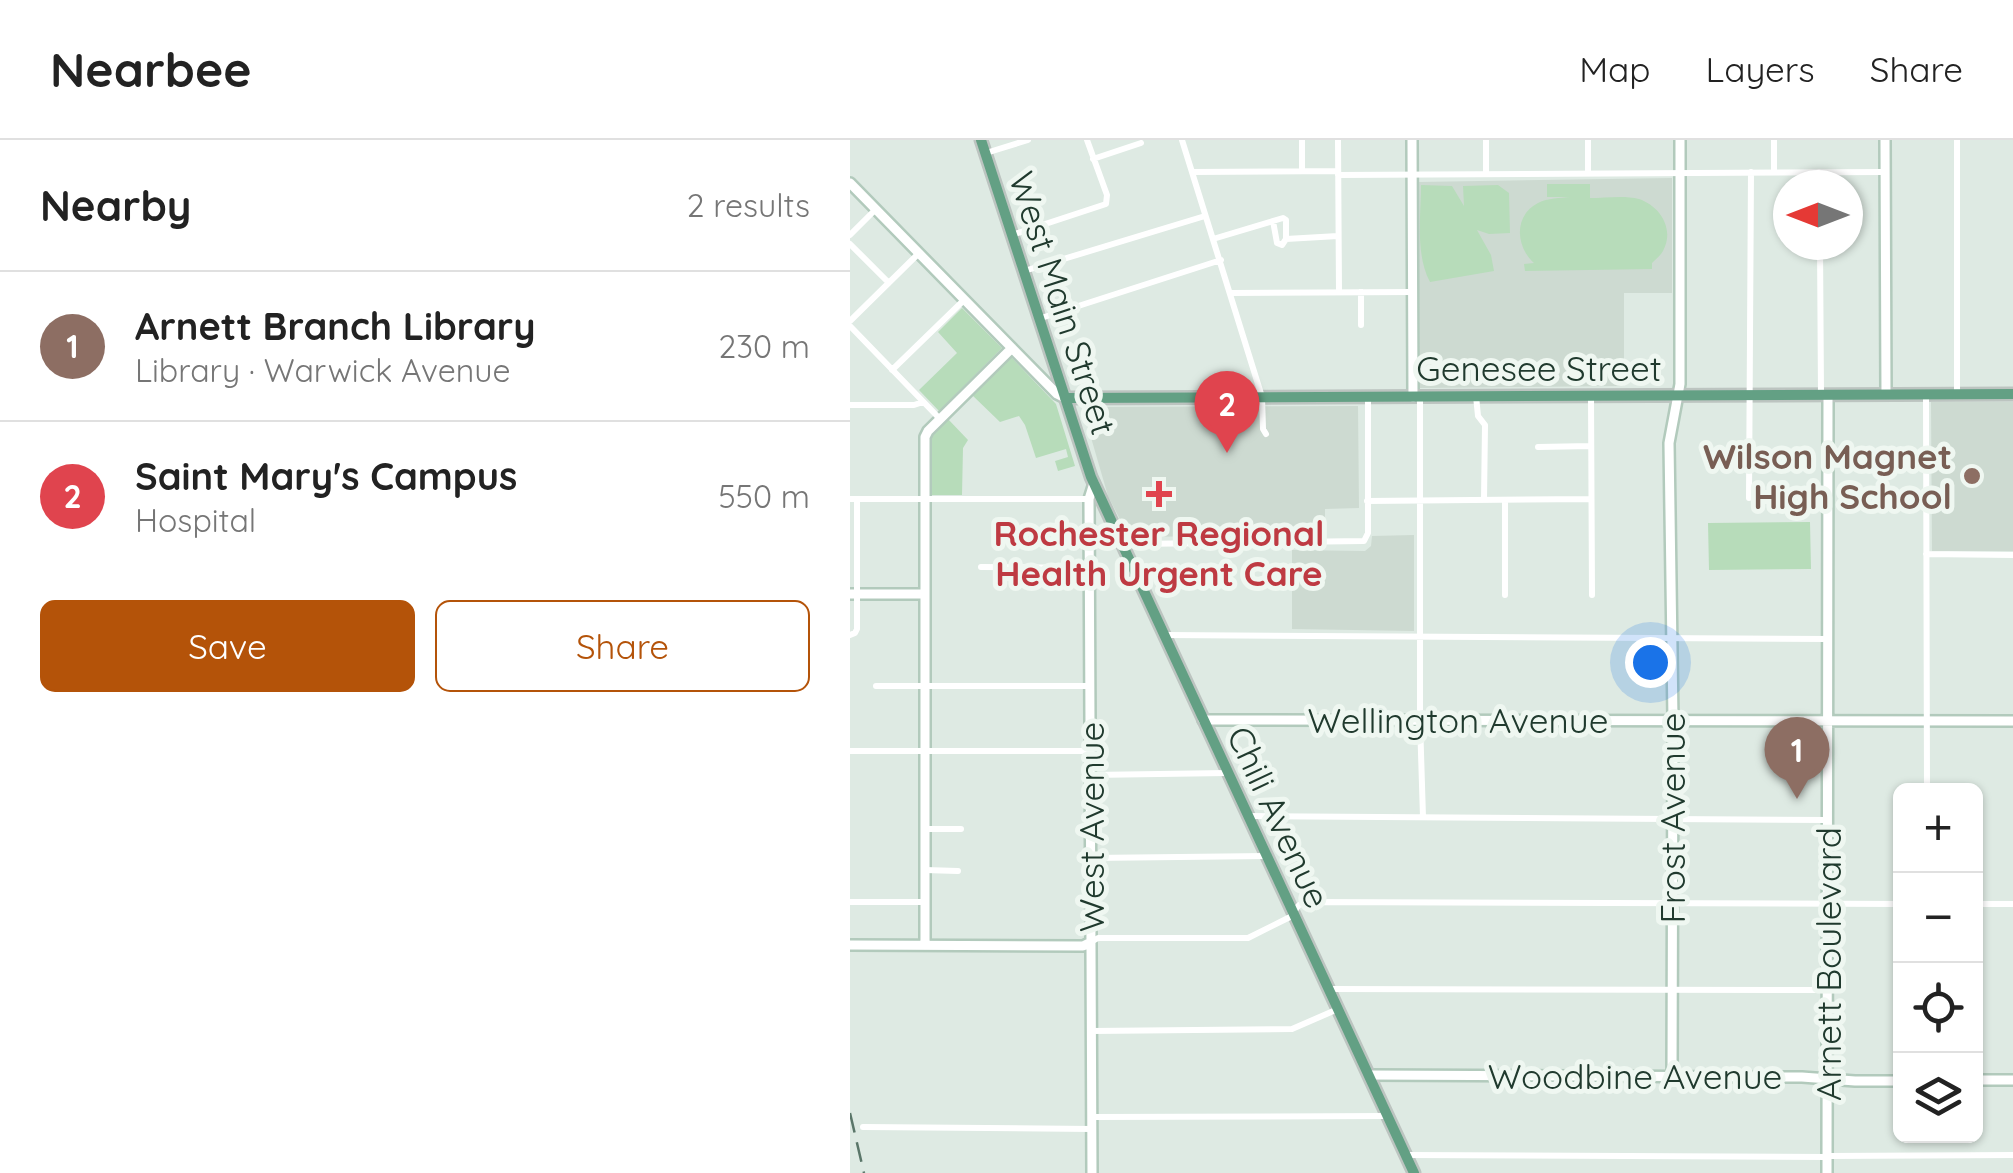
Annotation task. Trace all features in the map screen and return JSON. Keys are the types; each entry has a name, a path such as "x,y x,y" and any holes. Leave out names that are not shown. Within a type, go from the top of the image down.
{"main road":[{"name":"West Main Street","path":"981,140 1094,483"},
{"name":"Genesee Street","path":"1065,398 2013,394"},
{"name":"Chili Avenue","path":"1094,483 1414,1173"}],"street":[{"path":"985,154 1028,140"},
{"path":"1011,235 1107,203 1086,140"},
{"path":"1182,140 1262,397 1262,429 1266,434"},
{"path":"1302,140 1302,171"},
{"path":"1338,140 1339,292"},
{"path":"1412,140 1412,292 1421,500 1423,818"},
{"path":"1486,140 1486,174"},
{"path":"1588,140 1588,173"},
{"name":"Frost Avenue","path":"1672,1076 1670,443 1680,381 1680,140"},
{"path":"1774,140 1774,170"},
{"path":"1886,140 1886,394"},
{"path":"1957,140 1957,394"},
{"path":"1093,159 1141,143"},
{"path":"1192,172 1773,172"},
{"path":"1749,498 1752,172"},
{"path":"1863,172 1886,172"},
{"path":"850,183 1058,396 1065,398"},
{"path":"850,235 876,209"},
{"path":"1023,271 1206,216"},
{"path":"1213,239 1273,221 1285,218 1286,238 1282,245 1277,243 1273,221"},
{"path":"1286,238 1338,236"},
{"path":"850,244 889,283"},
{"path":"918,253 850,326 940,419"},
{"path":"1038,318 1220,260"},
{"name":"Arnett Boulevard","path":"1821,260 1828,639 1828,1173"},
{"path":"1360,292 1361,324"},
{"path":"1231,293 1412,292"},
{"path":"892,370 964,300"},
{"path":"925,946 924,437 1012,348"},
{"path":"1926,394 1927,783"},
{"path":"1476,396 1478,416 1485,425 1484,500"},
{"path":"1591,396 1592,595"},
{"path":"1123,547 1365,540 1368,397"},
{"path":"850,405 923,402"},
{"path":"1538,447 1591,446"},
{"name":"West Avenue","path":"1092,1173 1089,499 1094,483"},
{"path":"1368,501 1592,498"},
{"path":"850,635 857,630 854,499 1089,499"},
{"path":"1505,500 1506,596"},
{"path":"1926,554 2013,556"},
{"path":"981,568 1090,568"},
{"path":"854,594 924,594"},
{"path":"1164,635 1828,639"},
{"path":"876,686 1090,686"},
{"name":"Wellington Avenue","path":"1203,720 2013,721"},
{"path":"850,751 1090,752"},
{"path":"1091,775 1228,773"},
{"path":"1248,816 1828,820"},
{"path":"924,829 961,829"},
{"path":"1091,858 1267,856"},
{"path":"925,870 958,871"},
{"path":"850,902 925,902"},
{"path":"850,946 1083,946 1098,938 1248,938 1290,917 1307,902 1893,904"},
{"path":"1983,904 2013,904"},
{"path":"1329,989 1828,990"},
{"path":"1092,1031 1292,1029 1338,1008"},
{"name":"Woodbine Avenue","path":"1369,1075 1893,1081"},
{"path":"1983,1080 2013,1080"},
{"path":"1092,1117 1388,1116"},
{"path":"864,1127 1092,1129"},
{"path":"1406,1155 2013,1154"}],"shaded area":[{"path":"1672,178 1672,293 1624,293 1624,386 1420,388 1418,182"},
{"name":"Wilson Magnet High School","path":"1931,402 2013,402 2013,551 1932,551"},
{"path":"1358,406 1359,508 1325,509 1325,535 1129,537 1108,496 1083,410 1086,407"},
{"path":"1414,535 1414,631 1292,629 1292,550 1365,551 1371,546 1372,536"}],"green space":[{"path":"1547,184 1590,184 1590,198 1621,197 1647,202 1663,219 1667,235 1652,269 1525,271 1524,264 1534,263 1521,240 1524,216 1542,201 1570,197 1547,197"},
{"path":"1421,185 1452,186 1464,206 1463,186 1498,185 1509,193 1510,233 1477,230 1491,255 1494,271 1430,282 1421,247"},
{"path":"962,308 1002,348 939,411 919,390 957,353 938,332"},
{"path":"1011,357 1056,404 1075,466 1058,471 1055,461 1068,457 1066,449 1036,458 1019,416 1000,422 972,395"},
{"path":"948,419 968,440 963,448 962,495 931,495 928,439"},
{"path":"1810,522 1811,569 1709,570 1708,523"}],"railway":[{"path":"850,1113 864,1173"}],"place":[{"name":"Saint Mary's Campus","path":"1227,453"},
{"name":"Wilson Magnet High School","path":"1972,476"},
{"name":"Rochester Regional Health Urgent Care","path":"1159,494"},
{"name":"Arnett Branch Library","path":"1797,799"}]}
